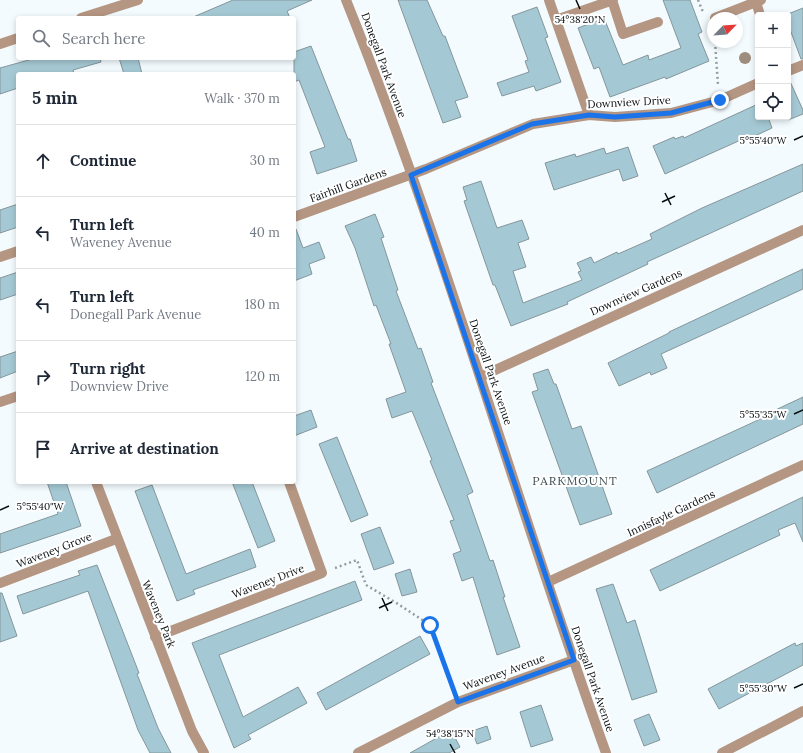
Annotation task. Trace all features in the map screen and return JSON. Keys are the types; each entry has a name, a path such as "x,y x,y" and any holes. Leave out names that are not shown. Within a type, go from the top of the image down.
{"street":[{"path":"87,16 138,0"},
{"name":"Donegall Park Avenue","path":"346,0 366,48 411,175 606,753"},
{"path":"549,0 589,115"},
{"path":"556,20 612,0 623,34 658,22"},
{"path":"730,12 758,1 760,12"},
{"path":"0,44 16,39"},
{"path":"791,70 803,65"},
{"name":"Downview Drive","path":"411,175 532,124 589,115 615,117 671,113 720,100 756,84"},
{"name":"Fairhill Gardens","path":"296,216 411,175"},
{"name":"Downview Gardens","path":"480,377 803,230"},
{"path":"0,257 16,252"},
{"path":"0,402 16,397"},
{"name":"Innisfayle Gardens","path":"548,582 803,465"},
{"name":"Waveney Park","path":"97,484 116,539 192,731 204,753"},
{"name":"Waveney Drive","path":"155,637 322,573 290,484"},
{"name":"Waveney Grove","path":"0,583 116,539"},
{"name":"Waveney Avenue","path":"358,753 458,702 574,660"},
{"path":"722,753 801,716"}],"path":[{"path":"716,48 720,100"},
{"path":"322,573 357,560 366,585 430,625 458,702"}],"building":[{"path":"233,0 312,0 287,11 289,16 196,16"},
{"path":"398,0 427,0 443,36 445,36 468,97 455,101 461,117 443,123"},
{"path":"663,0 690,0 702,32 698,34 709,61 666,79 665,77 610,97 599,67 594,69 578,28 604,18 623,65 648,55 649,60 681,48"},
{"path":"537,7 548,37 545,38 561,82 536,91 534,86 502,96 497,83 529,72 525,61 528,60 512,16"},
{"path":"803,8 803,59 801,59 791,32 791,13"},
{"path":"311,46 348,139 350,139 357,161 317,174 310,152 325,147 299,80 296,81 294,60 296,60 296,51"},
{"path":"29,60 100,60 101,62 73,70 74,72 16,72 16,89 0,94 0,68"},
{"path":"120,60 138,60 142,72 123,72"},
{"path":"791,84 803,110 803,114 791,119"},
{"path":"755,105 755,120 769,120 772,128 744,141 743,139 665,174 653,146 674,137 675,139 683,136 684,138"},
{"path":"628,147 638,176 623,181 619,169 554,190 545,163 575,154 576,157 604,148 606,154"},
{"path":"803,164 803,191 647,262 648,264 567,302 568,304 511,326 495,285 493,285 464,201 467,200 463,187 481,181 497,228 522,220 529,239 518,243 526,267 513,271 523,303 582,280 578,272 581,271 577,263 591,257 594,263 617,252 618,254 652,239 650,234 702,208"},
{"path":"16,205 16,228 0,233 0,210"},
{"path":"375,214 384,237 381,238 398,290 396,291 418,349 421,348 433,382 431,383 473,492 467,495 490,561 493,560 505,597 503,597 520,647 497,655 473,577 462,581 453,554 461,551 450,521 454,520 412,411 392,418 386,399 406,392 389,344 391,344 376,305 374,306 355,248 345,226"},
{"path":"296,229 303,248 319,242 325,258 309,264 312,274 296,280"},
{"path":"803,269 803,289 661,354 667,368 651,375 650,372 619,386 608,363 669,332"},
{"path":"16,273 16,295 0,300 0,278"},
{"path":"16,352 16,372 0,378 0,357"},
{"path":"548,369 554,384 556,384 572,429 581,426 612,514 580,525 532,392 538,390 533,374"},
{"path":"803,397 803,424 657,493 647,471 767,416 767,414"},
{"path":"311,410 317,427 296,435 296,415"},
{"path":"337,437 368,515 351,522 319,444"},
{"path":"48,484 67,484 81,526 0,553 0,534 58,514"},
{"path":"233,484 253,484 275,541 258,548"},
{"path":"152,485 186,574 250,549 256,567 193,590 195,594 177,601 135,491"},
{"path":"803,497 803,542 795,523 778,530 780,535 660,591 650,570"},
{"path":"380,527 394,563 374,570 361,534"},
{"path":"97,565 139,673 137,674 158,728 171,753 150,753 138,730 88,591 23,614 17,596 80,575 78,571"},
{"path":"410,569 417,592 402,596 395,574"},
{"path":"355,581 362,600 219,655 243,717 298,687 307,703 248,735 251,739 234,748 192,643"},
{"path":"613,584 627,623 635,620 657,692 632,700 596,589"},
{"path":"0,593 2,593 17,636 0,642"},
{"path":"420,636 430,654 326,710 317,693"},
{"path":"795,643 796,646 803,643 803,665 719,709 708,689"},
{"path":"541,705 553,740 531,747 520,712"},
{"path":"649,714 660,740 644,746 634,720"},
{"path":"487,726 491,739 477,744 472,731"},
{"path":"451,730 460,747 449,753 410,753"}],"district":[{"name":"PARKMOUNT","path":"575,481"}],"route":[{"path":"430,625 458,702 574,660 411,175 532,124 589,115 615,117 671,113 720,100"}]}
